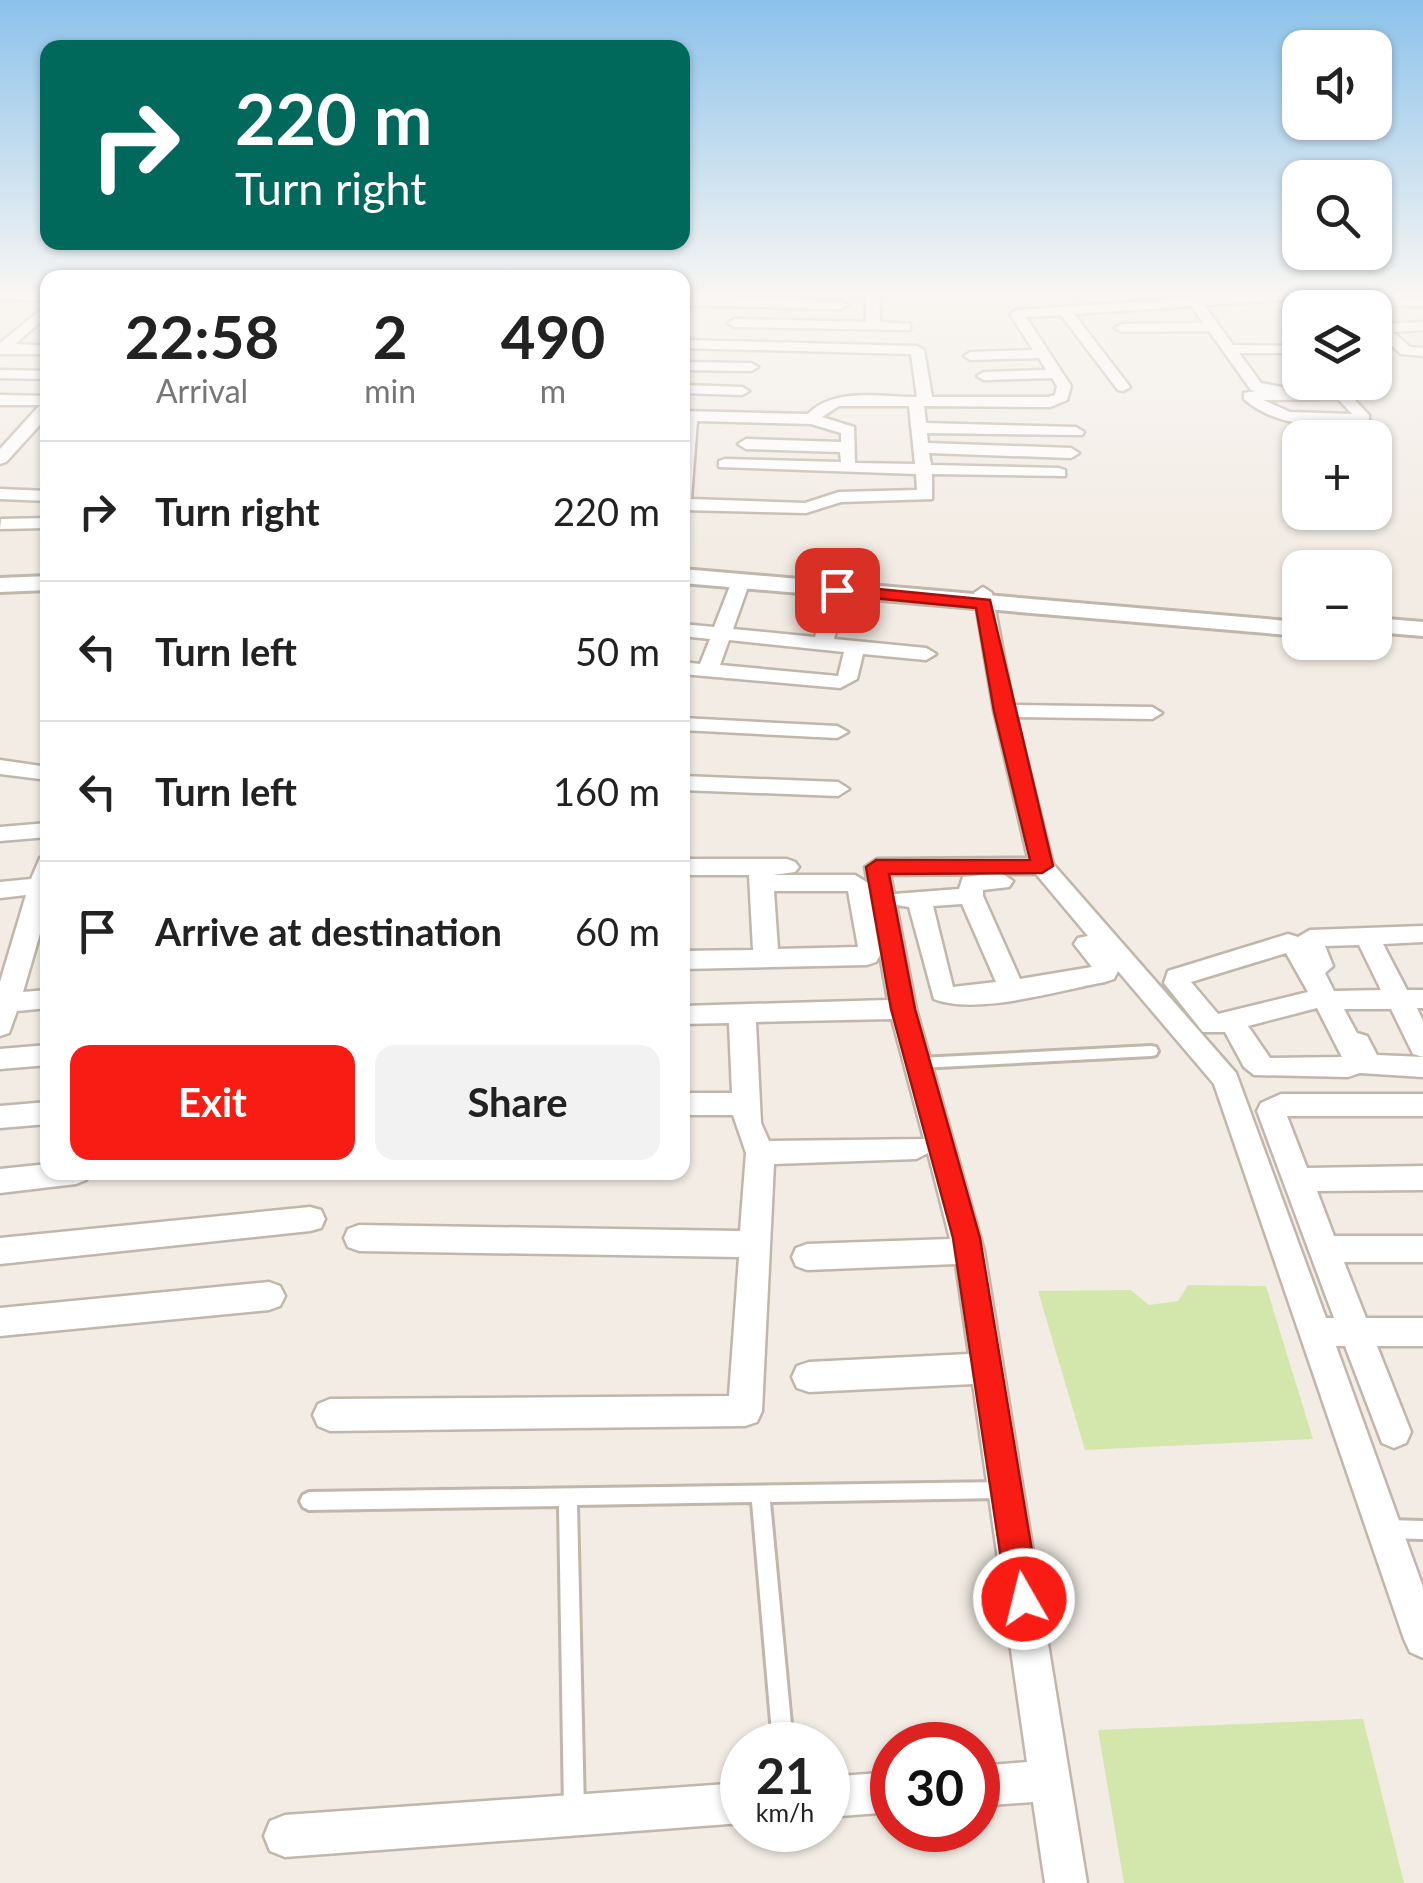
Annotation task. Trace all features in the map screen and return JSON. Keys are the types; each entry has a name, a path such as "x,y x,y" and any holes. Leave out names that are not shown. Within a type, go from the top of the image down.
{"street":[{"path":"690,505 806,508 839,498 926,495 919,380"},
{"path":"812,419 831,402 1050,402 1062,397 1065,390 1059,380"},
{"path":"1118,380 1123,387"},
{"path":"1252,380 1258,388 1282,390"},
{"path":"690,389 742,391"},
{"path":"1298,392 1342,394 1364,418 1322,420 1268,412 1248,396 1298,392"},
{"path":"0,400 40,403"},
{"path":"1305,400 1318,415"},
{"path":"0,459 40,413"},
{"path":"690,416 812,419 849,430 847,467"},
{"path":"920,428 1076,432"},
{"path":"746,444 848,447"},
{"path":"922,448 1072,454"},
{"path":"725,464 1059,473"},
{"path":"0,494 40,496"},
{"path":"1,524 40,523"},
{"path":"690,567 1282,627"},
{"path":"2,585 40,573"},
{"path":"690,577 837,590 1282,617"},
{"path":"708,670 741,581"},
{"path":"2,585 40,583"},
{"path":"824,644 837,590"},
{"path":"984,598 1004,711 1042,866 1226,1080 1423,1639"},
{"path":"1392,626 1423,629"},
{"path":"690,631 926,654"},
{"path":"1392,637 1423,640"},
{"path":"690,669 840,682 848,678 855,647"},
{"path":"1004,711 1152,713"},
{"path":"690,724 837,732"},
{"path":"0,767 40,773"},
{"path":"690,782 838,789"},
{"path":"0,834 40,831"},
{"path":"762,875 876,867 1042,866"},
{"path":"876,867 903,1009 969,1250 1066,1883"},
{"path":"690,869 855,883 862,893 871,950 867,956 858,958 690,960"},
{"path":"762,875 766,959"},
{"path":"0,890 40,877"},
{"path":"919,898 944,993 951,996 1012,990 1105,973 1106,967 1032,881 971,883 971,896 1012,990"},
{"path":"883,900 971,896"},
{"path":"1423,934 1308,939 1330,998 1358,1060 1354,1065 1264,1068 1222,1022 1177,983 1177,977 1282,944 1300,949 1330,998 1368,1065 1423,1067"},
{"path":"1367,936 1411,999 1423,1047"},
{"path":"2,1018 37,937"},
{"path":"1182,1032 1330,998 1411,999"},
{"path":"2,1018 40,1003"},
{"path":"690,1015 903,1009"},
{"path":"330,1415 745,1410 760,1153 747,1123 742,1014"},
{"path":"0,1059 40,1056"},
{"path":"1226,1080 1423,1079"},
{"path":"690,1104 746,1104"},
{"path":"1394,1432 1272,1108 1423,1105"},
{"path":"0,1117 40,1113"},
{"path":"760,1153 916,1148"},
{"path":"0,1180 40,1176"},
{"path":"1298,1180 1423,1178"},
{"path":"0,1251 310,1219"},
{"path":"360,1238 754,1244"},
{"path":"1325,1249 1423,1248"},
{"path":"806,1257 969,1250"},
{"path":"0,1322 269,1296"},
{"path":"1315,1332 1423,1332"},
{"path":"809,1377 988,1368"},
{"path":"1000,1784 1050,1781"},
{"path":"284,1836 720,1805"}],"lane":[{"path":"920,1063 1150,1051"},
{"path":"309,1501 1008,1490"},
{"path":"760,1494 781,1722"},
{"path":"568,1497 574,1815"},
{"path":"1385,1528 1423,1530"}],"green space":[{"path":"1188,1285 1266,1286 1313,1439 1085,1450 1038,1291 1131,1290 1149,1305 1178,1301"},
{"path":"1363,1719 1404,1883 1124,1883 1098,1730"}],"route":[{"path":"837,590 984,604 1004,711 1042,866 876,867 903,1009 966,1238 1024,1599"}]}
